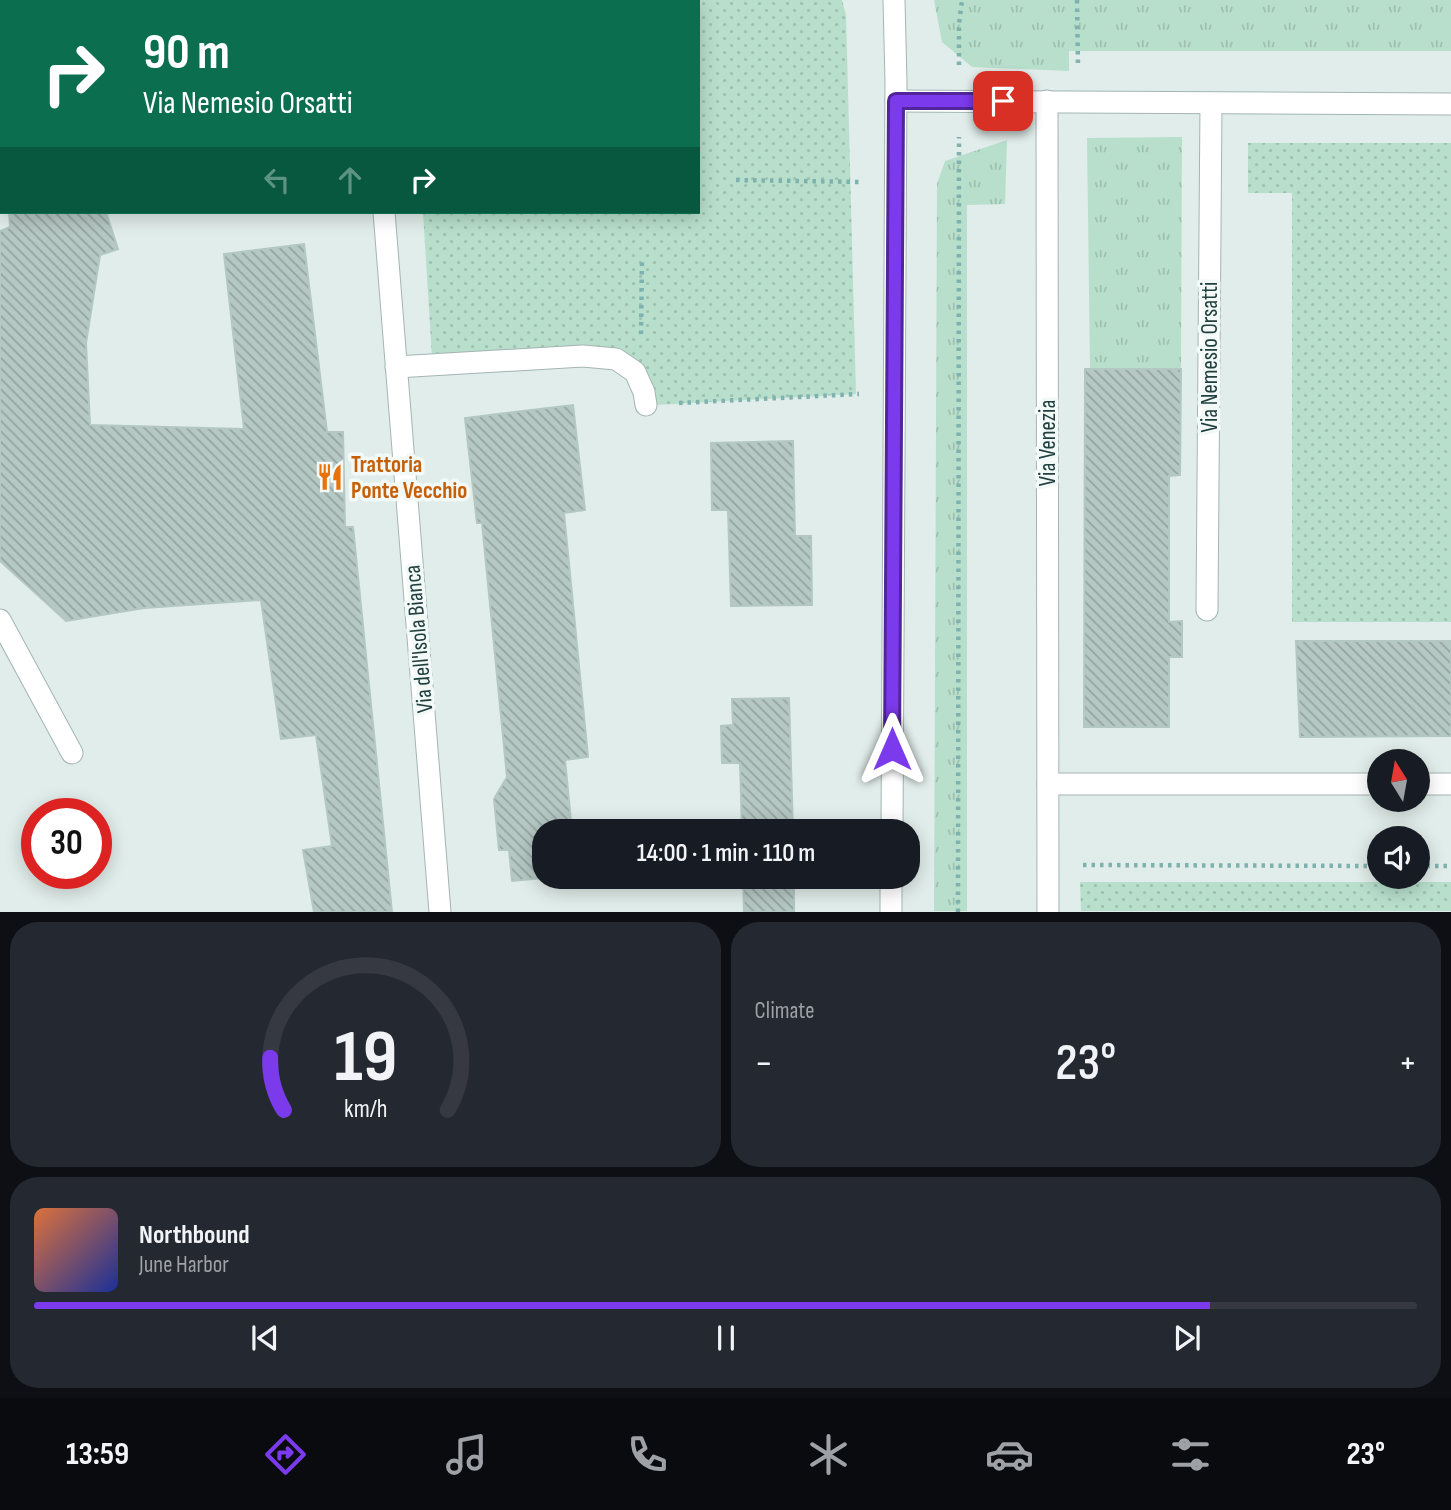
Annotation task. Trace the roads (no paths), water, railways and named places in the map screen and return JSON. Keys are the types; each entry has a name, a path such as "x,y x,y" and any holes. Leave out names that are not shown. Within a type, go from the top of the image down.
{"street":[{"path":"892,819 896,101 894,0"},
{"path":"896,101 1451,104"},
{"name":"Via Venezia","path":"1047,102 1048,912"},
{"name":"Via Nemesio Orsatti","path":"1207,610 1211,103"},
{"name":"Via dell'Isola Bianca","path":"384,214 440,912"},
{"path":"396,368 583,356 616,359 626,364 641,381 646,405"},
{"path":"0,620 72,753"},
{"path":"1048,784 1367,784"},
{"path":"1430,784 1451,784"},
{"path":"891,889 891,912"}],"place":[{"name":"Trattoria Ponte Vecchio","path":"330,477"}]}
